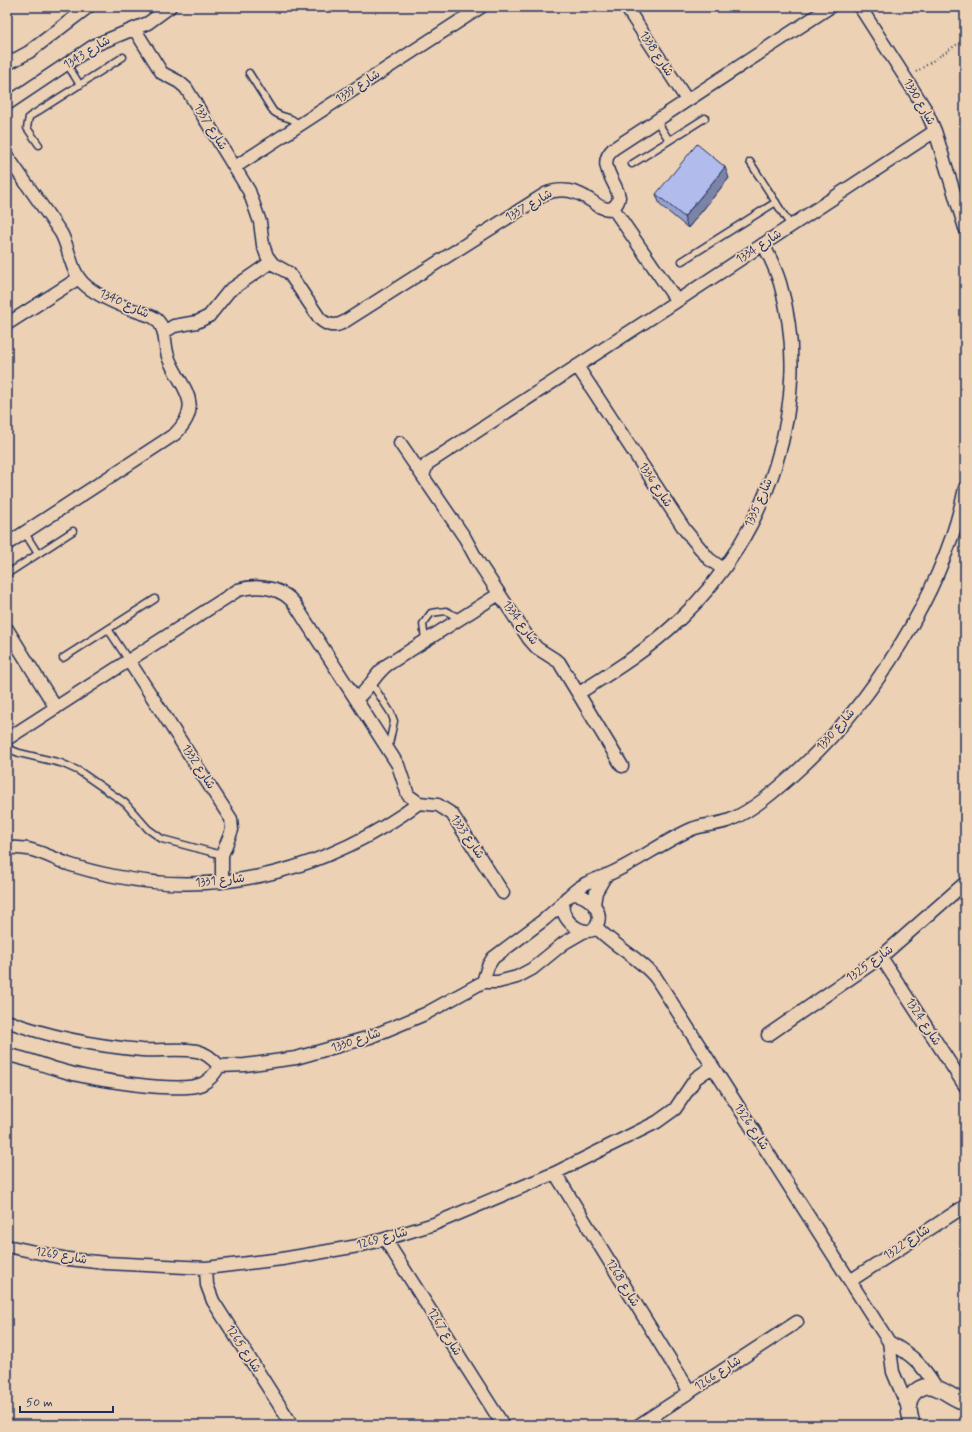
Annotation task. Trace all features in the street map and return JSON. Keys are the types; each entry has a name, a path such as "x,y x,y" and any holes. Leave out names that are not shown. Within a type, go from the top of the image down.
{"street":[{"path":"7,64 34,49 88,7"},
{"name":"شارع 1343","path":"7,104 102,42 134,30 156,18 170,7"},
{"name":"شارع 1339","path":"235,167 480,7"},
{"name":"شارع 1338","path":"626,7 687,100"},
{"path":"677,301 613,208 619,197 607,170 607,156 616,146 830,7"},
{"name":"شارع 1330","path":"860,7 926,110 935,131 965,228"},
{"name":"شارع 1337","path":"134,30 162,73 179,82 186,88 235,167 253,202 260,222 264,251 271,262 289,272 320,319 327,324 336,325 344,322 545,194 556,190 571,191 581,194 604,209 613,208"},
{"name":"شارع 1334","path":"423,476 427,464 935,131"},
{"name":"شارع 1340","path":"7,156 61,233 79,278 86,286 108,298 153,317 159,323 164,332 169,359 184,383 189,396 187,417 180,429 169,438 7,544"},
{"name":"شارع 1335","path":"579,693 623,665 662,636 696,603 724,569 762,502 778,458 788,408 791,371 787,312 780,281 763,244"},
{"path":"164,332 180,324 204,320 214,311 229,291 271,262"},
{"path":"7,324 79,278"},
{"name":"شارع 1336","path":"577,366 684,530 709,559 724,569"},
{"name":"شارع 1334","path":"400,443 465,538 477,560 529,639 537,648 556,659 579,693 622,766"},
{"name":"شارع 1330","path":"483,982 486,969 493,958 545,919 566,899 590,880 606,875 692,829 720,824 739,815 780,787 823,746 861,700 898,648 923,606 948,548 965,488"},
{"path":"7,739 238,590 251,587 266,588 286,595 294,601 400,769 406,791 411,798 419,803"},
{"path":"356,699 365,693 382,669 459,618 499,594"},
{"path":"7,629 56,708"},
{"name":"شارع 1332","path":"129,661 231,819 232,830 222,855 222,882"},
{"name":"شارع 1331","path":"7,847 28,849 91,871 138,880 184,884 222,882 274,873 339,851 379,830 419,803"},
{"name":"شارع 1333","path":"419,803 438,805 452,814 503,893"},
{"path":"594,904 582,895 566,899 567,919 576,928 583,932 592,930 596,927 599,917 594,904 596,892 606,875"},
{"name":"شارع 1325","path":"768,1035 881,957 965,883"},
{"name":"شارع 1326","path":"596,927 609,941 640,962 652,973 889,1342 893,1372 909,1410"},
{"name":"شارع 1330","path":"219,1066 245,1065 296,1058 346,1045 388,1030 425,1014 483,982 498,982 517,977 532,969 564,943 583,932"},
{"name":"شارع 1324","path":"881,957 965,1086"},
{"path":"7,1022 44,1033 100,1045 149,1050 196,1051 209,1056 219,1066 212,1077 203,1084 170,1086 106,1080 63,1072 32,1060 7,1055"},
{"name":"شارع 1269","path":"7,1246 106,1264 206,1268 282,1259 358,1246 385,1239 445,1219 555,1173 664,1118 680,1104 696,1078 712,1067"},
{"name":"شارع 1268","path":"555,1173 690,1392"},
{"name":"شارع 1322","path":"850,1280 965,1206"},
{"name":"شارع 1267","path":"385,1239 503,1425"},
{"name":"شارع 1265","path":"206,1268 207,1285 212,1301 292,1425"},
{"name":"شارع 1266","path":"638,1425 796,1322"},
{"name":"شارع 1326","path":"889,1342 915,1358 927,1372 936,1387"},
{"path":"912,1425 909,1403 916,1391 929,1386 936,1387 965,1402"}],"lane":[{"path":"39,145 28,128 30,117 123,57"},
{"path":"67,64 80,85"},
{"path":"249,73 273,111 278,115 292,118 298,125"},
{"path":"632,164 705,118"},
{"path":"656,120 669,140"},
{"path":"750,162 791,226"},
{"path":"682,261 776,202"},
{"path":"7,574 73,531"},
{"path":"25,532 38,554"},
{"path":"63,658 155,599"},
{"path":"425,640 423,624 431,613 446,611 459,618"},
{"path":"108,630 129,661"},
{"path":"372,684 391,713 394,721 388,749"},
{"path":"7,748 19,753 61,763 79,771 125,803 148,829 162,839 222,855"}],"path":[{"path":"906,78 965,39"}],"building":[{"path":"697,144 725,167 684,217 656,194"}]}
